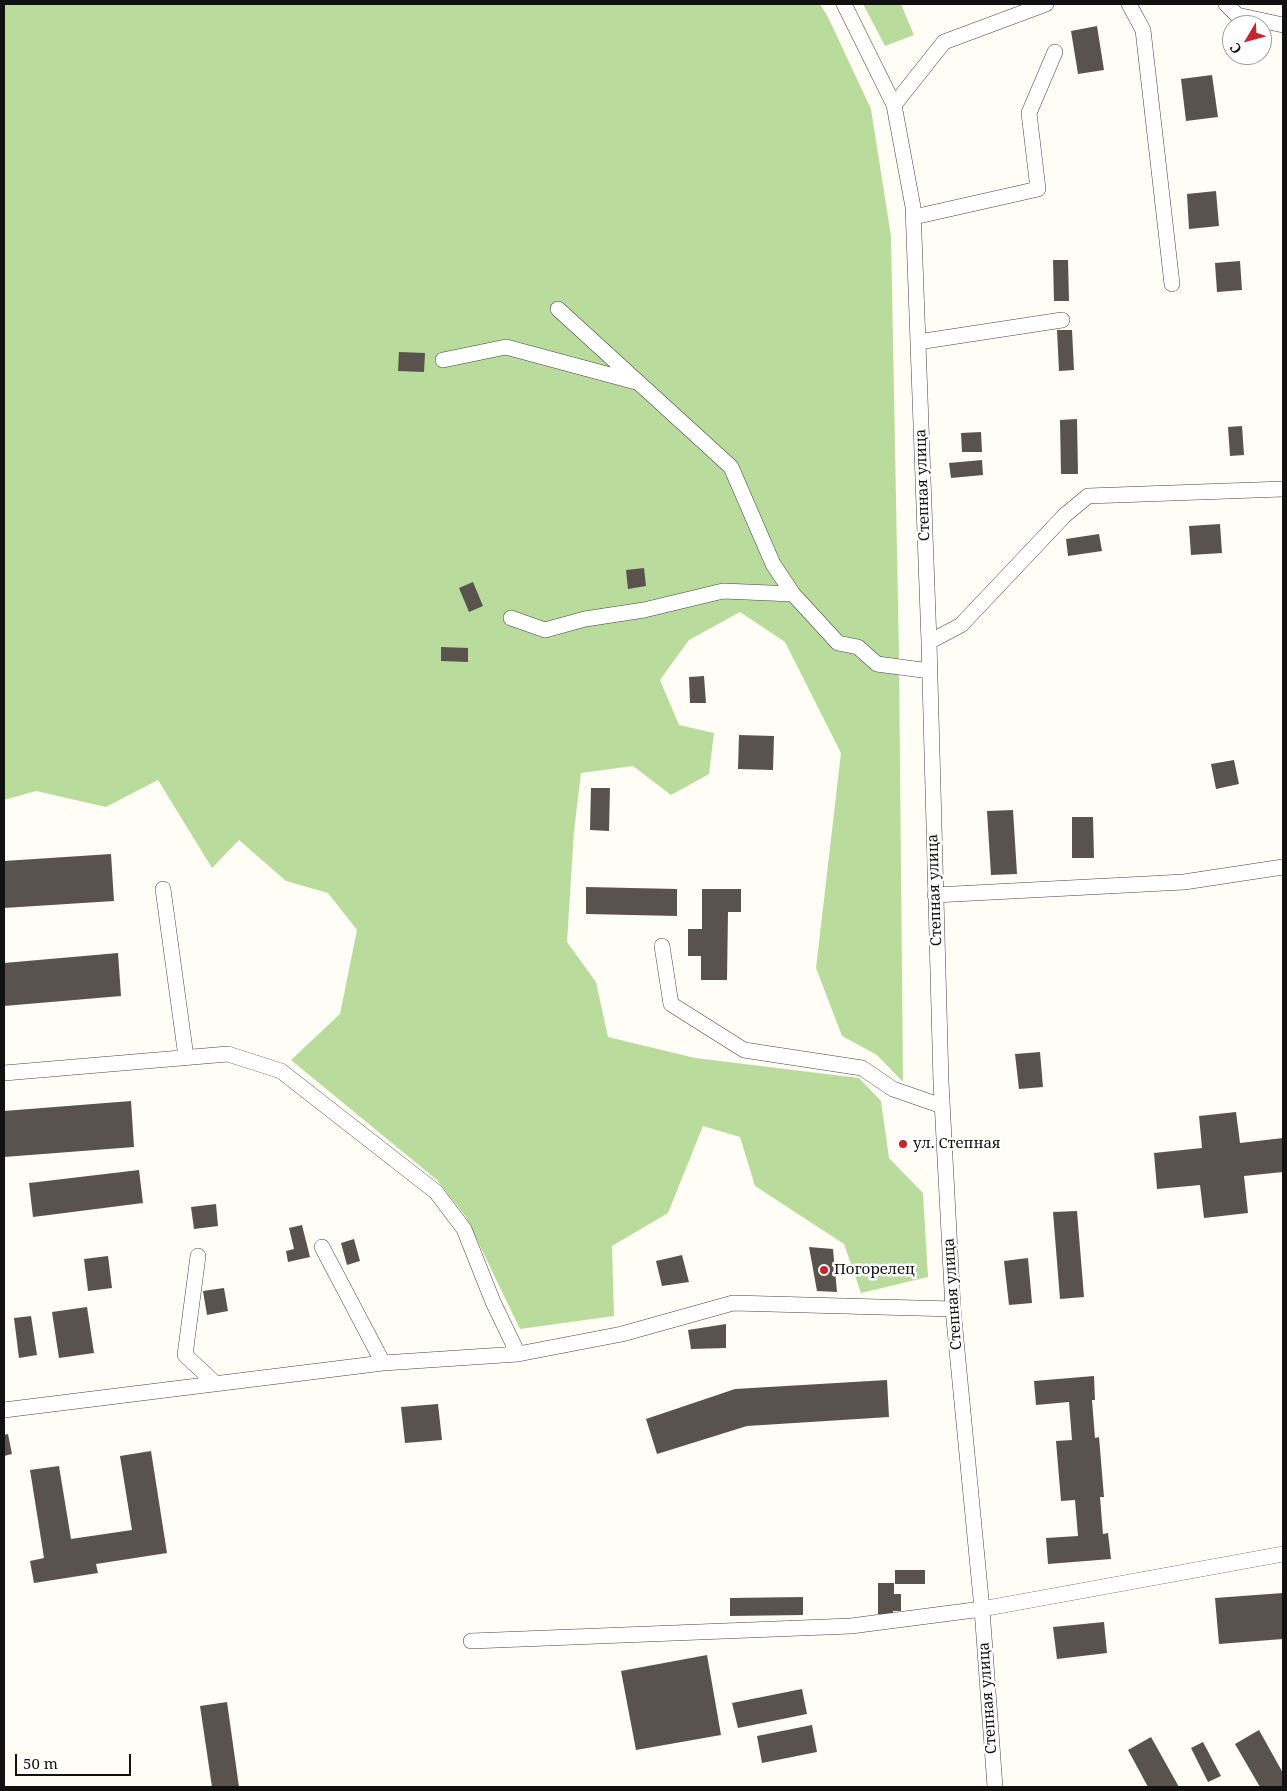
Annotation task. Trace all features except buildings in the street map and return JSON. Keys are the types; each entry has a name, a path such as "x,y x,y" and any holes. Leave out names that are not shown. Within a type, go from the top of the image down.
{"street":[{"name":"Степная улица","path":"844,4 894,105 914,217 930,671 942,1106 953,1309 982,1609 995,1787"},
{"path":"894,105 944,42 1046,4"},
{"path":"1129,4 1143,30 1172,284"},
{"path":"1226,4 1237,15 1283,25"},
{"path":"914,217 1038,189 1029,113 1056,52"},
{"path":"558,309 730,467 773,564 793,594 838,643 858,647 877,664 930,671"},
{"path":"918,342 1062,320"},
{"path":"443,360 506,347 640,383"},
{"path":"929,642 961,626 1065,516 1088,496 1283,488"},
{"path":"511,618 545,630 585,619 644,610 723,591 793,594"},
{"path":"935,895 1184,882 1283,868"},
{"path":"163,889 186,1057"},
{"path":"662,946 671,1004 744,1050 862,1068 893,1089 942,1106"},
{"path":"4,1073 228,1054 281,1071 436,1192 464,1230 493,1302 518,1354"},
{"path":"322,1247 383,1363"},
{"path":"198,1256 184,1355 215,1383"},
{"path":"4,1410 383,1363 518,1354 622,1334 733,1303 953,1309"},
{"path":"471,1642 851,1626 982,1609 1283,1554"}],"green space":[{"path":"4,4 820,4 828,17 871,109 891,236 899,656 903,1082 877,1055 842,1036 816,968 841,753 785,642 740,612 689,640 660,680 679,725 714,733 709,774 671,795 633,766 581,773 574,831 567,942 596,982 608,1037 695,1058 859,1078 881,1101 889,1158 923,1193 928,1277 861,1293 844,1244 755,1186 740,1137 703,1126 668,1213 612,1246 614,1316 520,1329 466,1217 437,1180 291,1060 340,1014 357,930 328,893 286,881 239,840 212,868 158,780 106,807 36,791 4,800"},
{"path":"863,4 901,4 914,35 885,46"}],"place":[{"name":"ул. Степная","path":"903,1144"},
{"name":"Погорелец","path":"824,1270"}]}
